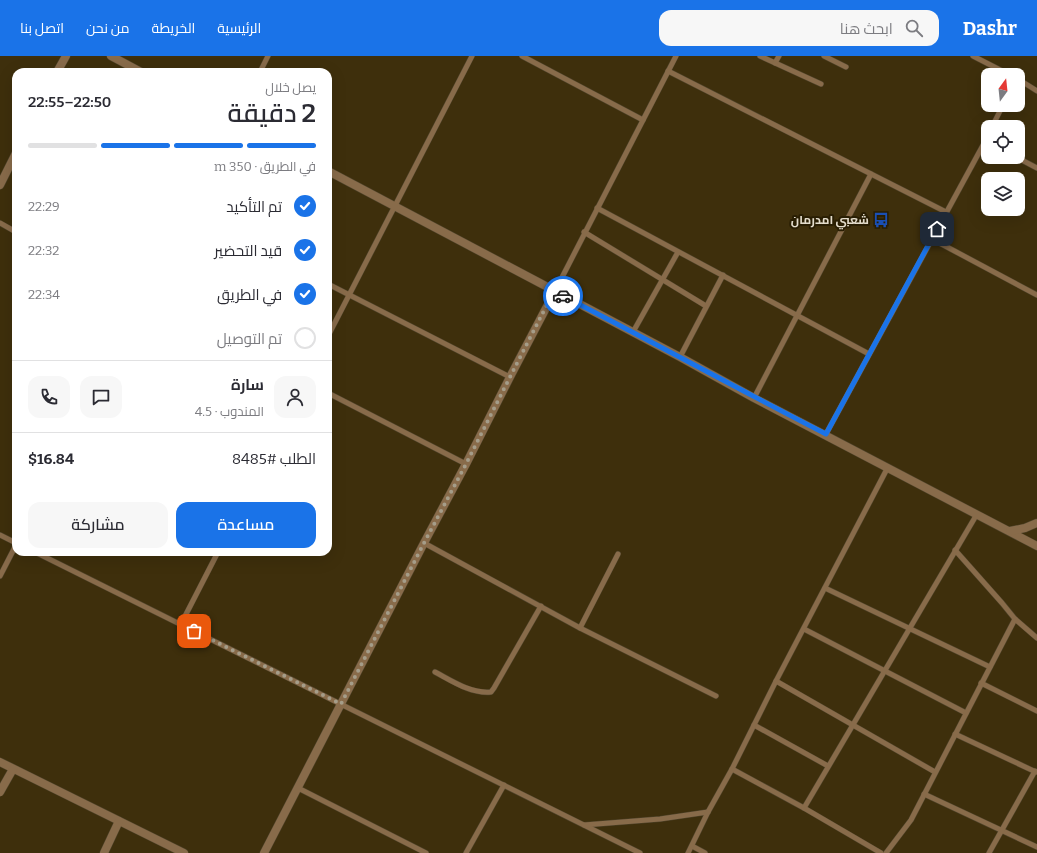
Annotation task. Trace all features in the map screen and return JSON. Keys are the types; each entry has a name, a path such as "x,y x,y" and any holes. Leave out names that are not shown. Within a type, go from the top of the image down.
{"street":[{"path":"60,68 66,56"},
{"path":"111,56 134,68"},
{"path":"0,185 12,161"},
{"path":"332,173 680,357 754,398 826,434 1037,546"},
{"path":"264,853 554,291"},
{"path":"1010,531 1025,528 1037,523"},
{"path":"0,762 184,853"},
{"path":"0,792 13,769"},
{"path":"104,853 120,821"}],"lane":[{"path":"262,68 268,56"},
{"path":"332,328 472,56"},
{"path":"522,56 643,120"},
{"path":"554,291 676,56"},
{"path":"760,56 821,84"},
{"path":"776,63 779,56"},
{"path":"824,56 846,67"},
{"path":"973,56 996,68"},
{"path":"668,71 946,212"},
{"path":"1025,83 1037,90"},
{"path":"826,434 981,150"},
{"path":"1025,162 1037,168"},
{"path":"754,398 871,174"},
{"path":"597,208 869,354"},
{"path":"0,223 12,230"},
{"path":"584,232 706,306"},
{"path":"932,238 1037,295"},
{"path":"633,332 678,252"},
{"path":"680,357 723,275"},
{"path":"332,286 510,377"},
{"path":"332,395 466,464"},
{"path":"688,853 888,467"},
{"path":"804,808 977,514"},
{"path":"0,535 12,542"},
{"path":"424,543 580,628 716,696"},
{"path":"955,550 1015,619 1037,638"},
{"path":"0,576 12,552"},
{"path":"580,628 618,554"},
{"path":"42,556 640,853"},
{"path":"181,624 216,556"},
{"path":"825,588 990,667"},
{"path":"435,672 473,691 486,693 491,692 541,606"},
{"path":"886,853 911,820 1015,619"},
{"path":"804,629 966,713"},
{"path":"776,681 936,772"},
{"path":"981,684 1037,711"},
{"path":"754,725 828,766"},
{"path":"955,734 1036,772 989,853"},
{"path":"732,769 804,808 881,853"},
{"path":"466,853 504,785"},
{"path":"298,788 426,853"},
{"path":"924,794 1037,847"},
{"path":"584,825 660,819 708,812"},
{"path":"692,846 705,853"}],"shaded area":[{"path":"0,56 1037,56 1037,853 0,853"}],"way so far":[{"path":"194,631 341,704 554,291 563,296"}],"place":[{"name":"شعبي امدرمان","path":"881,220"}],"route":[{"path":"563,296 680,357 754,398 826,434 937,229"}]}
